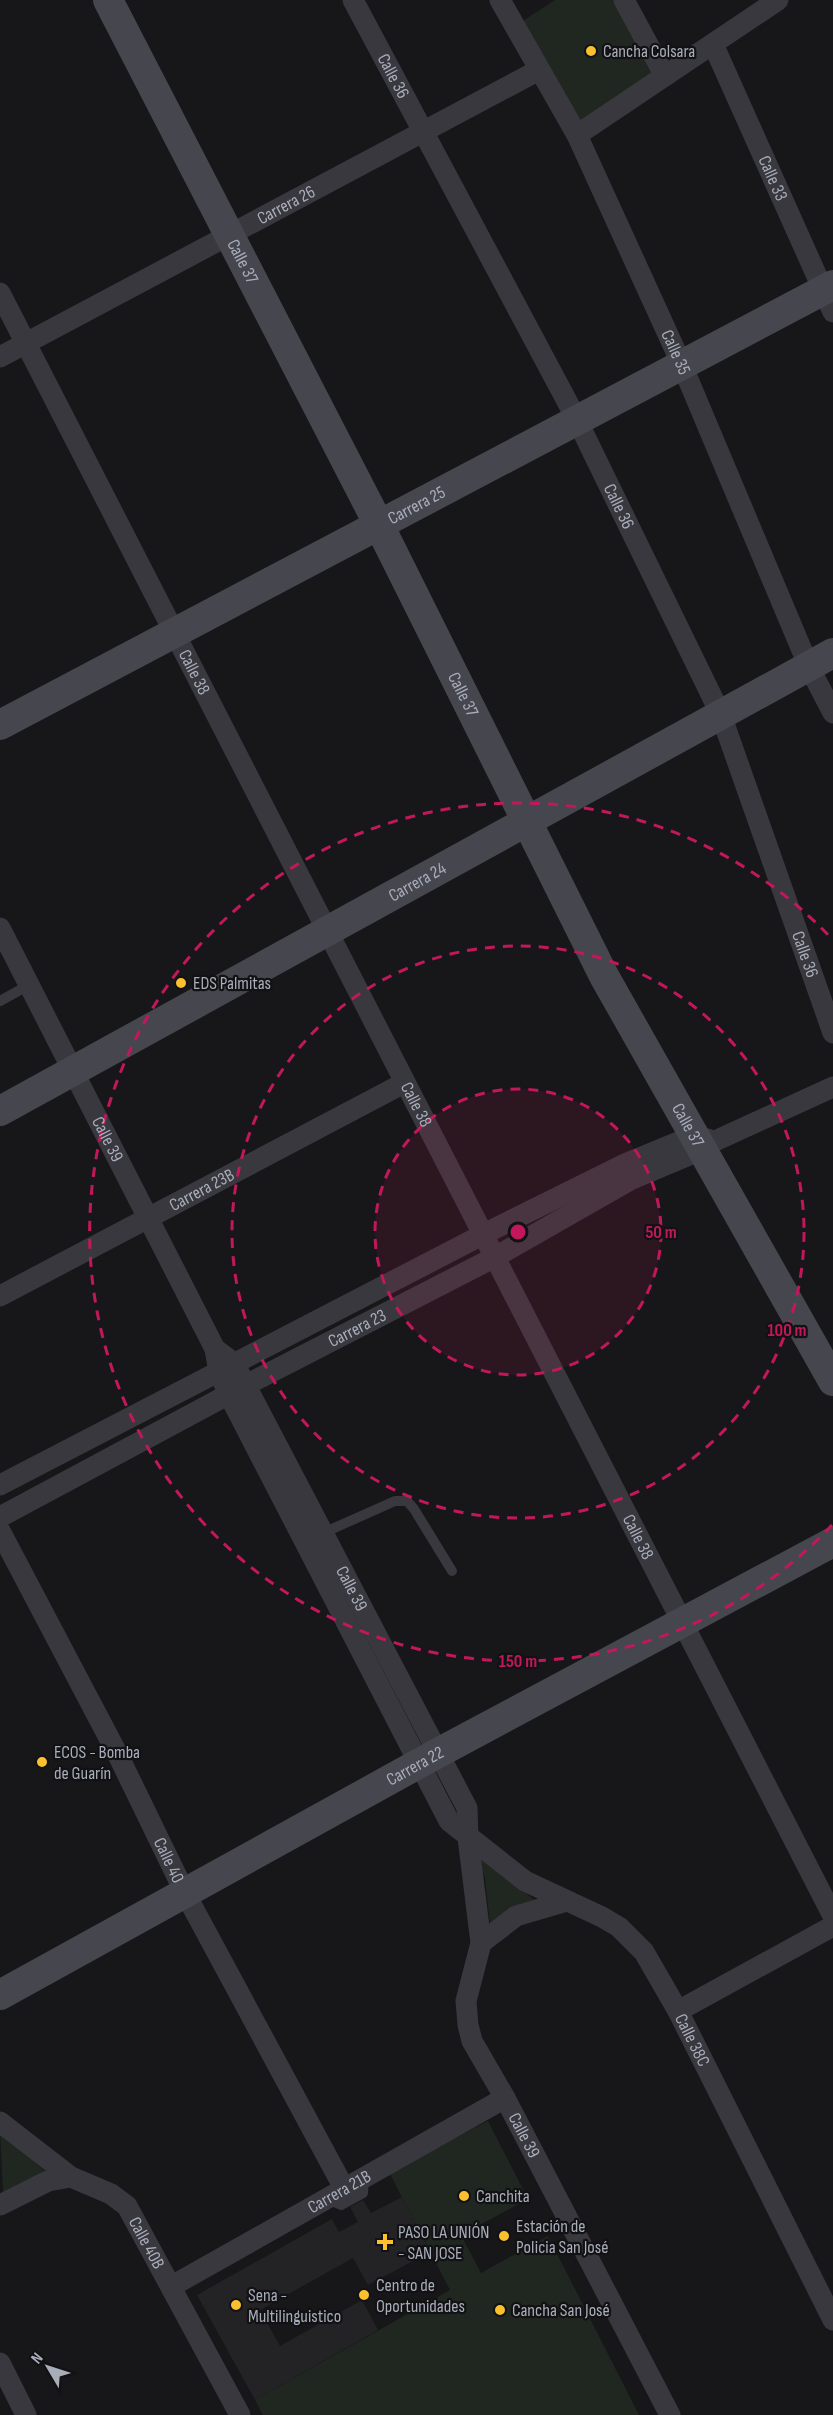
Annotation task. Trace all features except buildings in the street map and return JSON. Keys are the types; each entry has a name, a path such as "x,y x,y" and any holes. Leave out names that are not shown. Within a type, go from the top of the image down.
{"street":[{"name":"Calle 37","path":"108,0 379,525 604,976 703,1142 833,1381"},
{"name":"Calle 36","path":"353,0 577,420 721,715 833,1033"},
{"name":"Calle 35","path":"500,0 578,135 682,365 821,660 833,713"},
{"path":"624,0 665,76"},
{"path":"578,135 713,44 768,3"},
{"name":"Calle 33","path":"713,44 830,296"},
{"name":"Carrera 26","path":"0,357 539,70"},
{"name":"Calle 38","path":"0,292 833,1916"},
{"name":"Carrera 25","path":"0,725 682,365 830,296"},
{"name":"Carrera 24","path":"0,1111 821,660"},
{"name":"Calle 39","path":"0,928 428,1759 467,1808 468,1838 481,1943 469,1984 468,2025 472,2041 505,2098 670,2415"},
{"name":"Carrera 23B","path":"0,1296 404,1083"},
{"name":"Carrera 23","path":"0,1517 237,1390 495,1257 632,1179 703,1142 833,1087"},
{"name":"Carrera 23","path":"0,1485 484,1234 625,1164 703,1142"},
{"name":"Calle 39","path":"237,1390 323,1533 428,1759"},
{"name":"Calle 40","path":"0,1531 118,1755 185,1893 344,2188"},
{"name":"Carrera 22","path":"0,1995 428,1759 833,1542"},
{"name":"Calle 38C","path":"468,1838 525,1881 602,1917 632,1938 645,1952 678,2011 833,2320"},
{"path":"481,1943 516,1916 567,1901"},
{"path":"678,2011 833,1926"},
{"name":"Carrera 21B","path":"172,2286 505,2098"},
{"name":"Calle 40B","path":"0,2122 71,2177 111,2194 127,2206 240,2415"},
{"path":"0,2205 48,2181 71,2177"},
{"path":"1,2371 26,2415"}],"lane":[{"path":"0,1001 29,985"},
{"path":"323,1533 395,1501 407,1502 414,1509 452,1571"},
{"path":"325,2198 341,2205 363,2193 364,2176"}],"shaded area":[{"name":"Cancha Colsara","path":"555,0 624,0 665,76 577,135 515,26"},
{"path":"476,1854 537,1902 490,1925 485,1878"},
{"name":"Cancha San José","path":"488,2121 528,2199 461,2235 481,2273 548,2236 639,2415 263,2415 255,2400 450,2290 389,2172"},
{"path":"0,2132 45,2171 3,2192"},
{"name":"Sena - Multilinguistico","path":"402,2197 430,2252 368,2285 353,2258 260,2310 280,2346 362,2300 378,2330 255,2400 197,2295 332,2219 339,2232 358,2222 350,2207 363,2200 371,2213"}],"place":[{"name":"Cancha Colsara","path":"591,51"},
{"name":"EDS Palmitas","path":"181,983"},
{"name":"ECOS - Bomba de Guarín","path":"42,1762"},
{"name":"Canchita","path":"464,2196"},
{"name":"Estación de Policia San José","path":"504,2236"},
{"name":"PASO LA UNIÓN - SAN JOSE","path":"385,2242"},
{"name":"Centro de Oportunidades","path":"364,2295"},
{"name":"Sena - Multilinguistico","path":"236,2305"},
{"name":"Cancha San José","path":"500,2310"}]}
